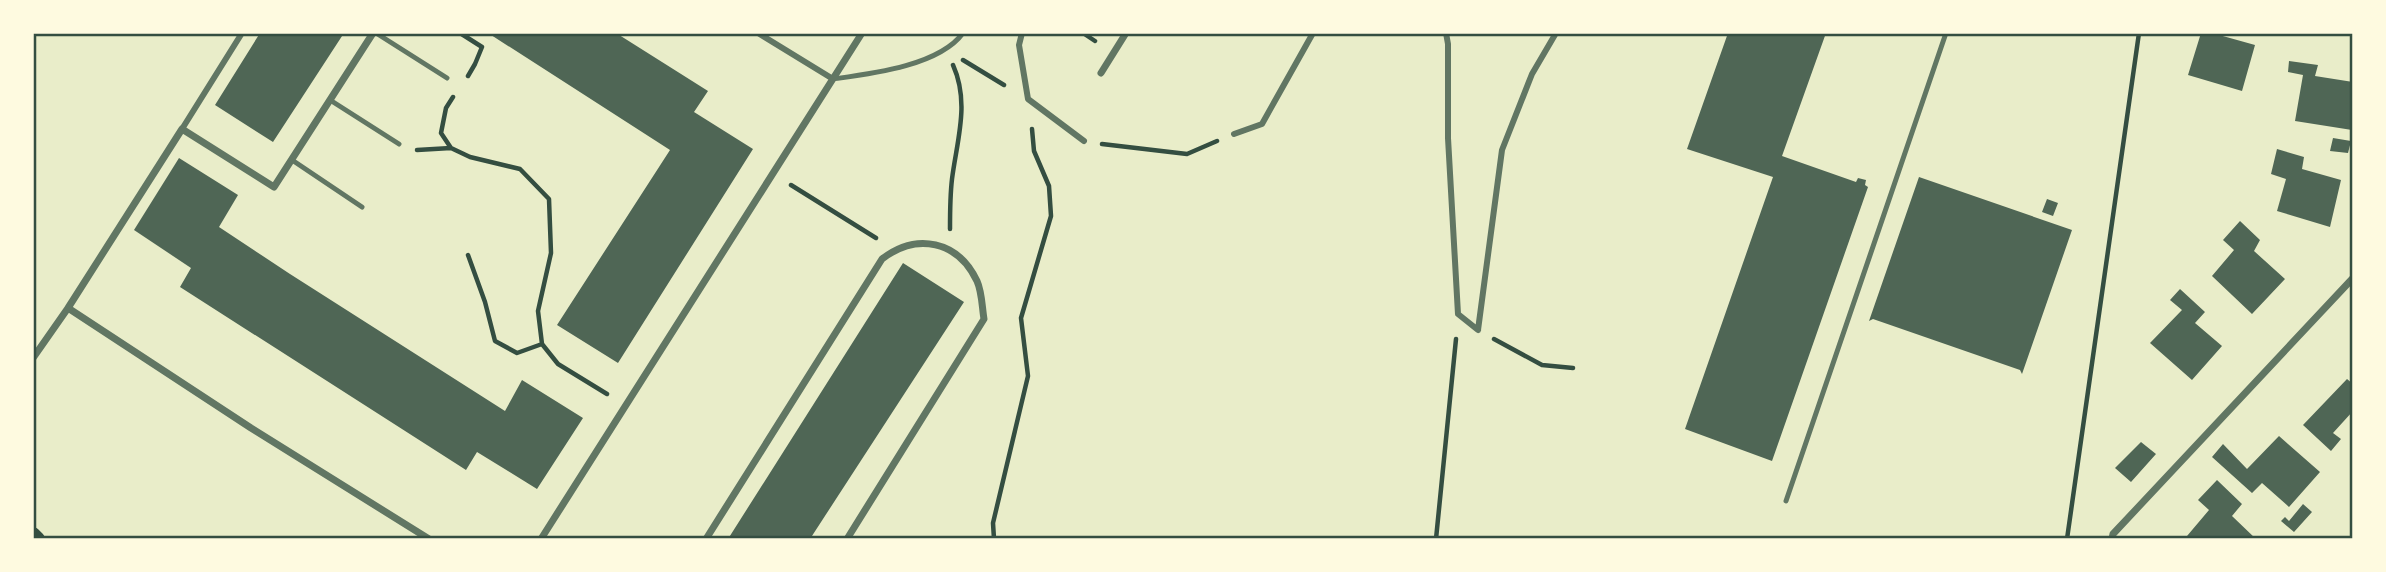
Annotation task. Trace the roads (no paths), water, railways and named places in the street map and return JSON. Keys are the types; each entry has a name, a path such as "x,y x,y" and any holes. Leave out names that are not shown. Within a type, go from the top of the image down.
{"main road":[{"path":"33,534 38,539"}],"street":[{"path":"33,358 68,308 242,33"},
{"path":"182,129 274,187 375,33"},
{"path":"758,33 833,79"},
{"path":"541,539 862,33"},
{"path":"1022,33 1018,45 1028,99 1084,141"},
{"path":"1101,73 1126,33"},
{"path":"1234,134 1262,124 1313,33"},
{"path":"1446,33 1448,138 1458,314 1478,330 1502,150 1532,74 1556,33"},
{"path":"706,539 882,259 895,250 920,243 946,247 965,261 979,283 984,319 847,539"},
{"path":"2112,539 2113,534 2353,278"},
{"path":"68,308 251,428 429,539"}],"lane":[{"path":"375,33 447,78"},
{"path":"833,79 898,69 945,49 963,33"},
{"path":"1786,501 1947,33"},
{"path":"330,100 399,144"},
{"path":"292,160 362,207"}]}
